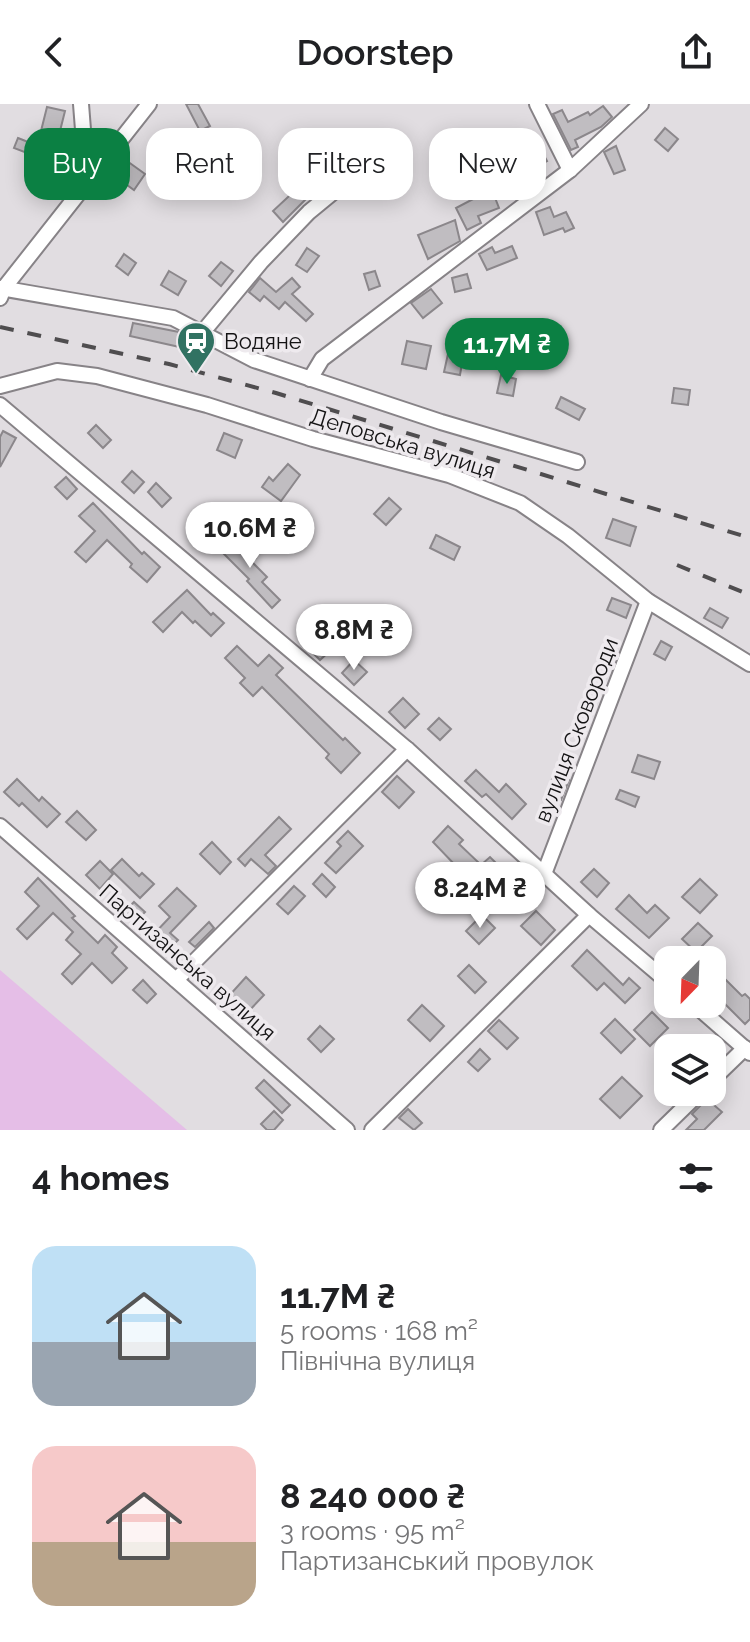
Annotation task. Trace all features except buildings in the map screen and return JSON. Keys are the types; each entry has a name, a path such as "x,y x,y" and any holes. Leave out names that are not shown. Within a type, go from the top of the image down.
{"street":[{"path":"81,104 83,128"},
{"path":"130,128 149,104"},
{"path":"537,104 570,170"},
{"path":"310,379 322,359 570,170 641,104"},
{"path":"72,200 1,291 173,318 254,360 441,422 577,462"},
{"path":"202,333 261,262 324,200"},
{"name":"Деповська вулиця","path":"0,386 57,371 97,376 449,475 520,503 568,536 648,601 750,664"},
{"path":"0,405 407,749 654,970"},
{"name":"вулиця Сковороди","path":"544,874 648,601"},
{"path":"176,980 407,749"},
{"name":"Партизанська вулиця","path":"0,826 347,1130"},
{"path":"372,1130 589,915"},
{"path":"710,1018 747,1050 726,1068"},
{"path":"661,1130 686,1106"}],"shaded area":[{"path":"0,970 187,1130 0,1130"}],"railway":[{"path":"0,327 169,364 276,393 750,538"},
{"path":"677,565 750,595"}],"place":[{"name":"Водяне","path":"196,375"}]}
